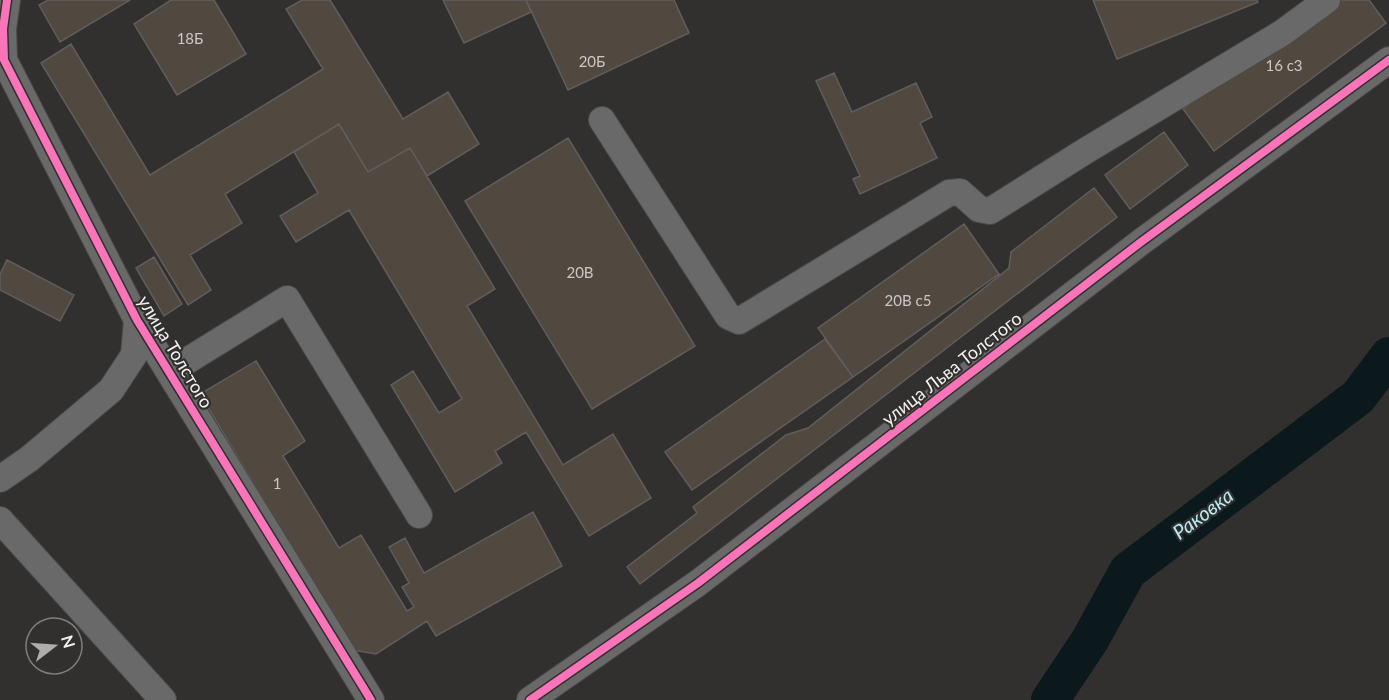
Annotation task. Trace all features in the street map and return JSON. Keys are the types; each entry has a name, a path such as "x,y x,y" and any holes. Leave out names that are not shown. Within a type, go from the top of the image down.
{"street":[{"name":"улица Толстого","path":"7,0 3,29 4,60 137,320 371,700"},
{"path":"602,120 728,316 739,321 949,192 960,192 980,209 990,211 1282,33 1327,0"},
{"name":"улица Льва Толстого","path":"530,700 698,583 1142,242 1389,60"},
{"path":"169,372 287,299 419,515"},
{"path":"0,479 29,459 111,390 134,355 137,320"},
{"path":"0,520 163,700"}],"building":[{"path":"48,0 130,0 60,42 39,5"},
{"path":"171,0 214,0 246,54 177,95 134,24"},
{"path":"302,0 330,0 403,119 448,92 479,144 427,176 410,148 368,172 339,124 225,194 242,223 190,255 211,290 188,305 41,63 71,44 150,175 323,69 286,9"},
{"path":"443,0 526,0 531,12 464,43"},
{"path":"526,0 674,0 689,33 568,90"},
{"path":"1093,0 1257,0 1258,2 1117,59"},
{"path":"1328,0 1369,0 1386,23 1214,151 1183,109"},
{"path":"834,73 852,112 916,83 932,117 920,123 937,158 860,194 853,179 860,176 816,81"},
{"path":"339,124 368,172 410,148 495,289 467,306 563,465 613,434 651,498 589,536 526,432 495,451 502,463 455,492 391,385 413,371 439,413 462,399 349,210 296,242 280,216 318,193 294,152"},
{"path":"1164,132 1188,165 1130,209 1105,175"},
{"path":"568,138 695,346 592,409 465,201"},
{"path":"1094,188 1117,217 640,584 627,567 697,513 693,507 786,435 808,428 1009,268 1011,252"},
{"path":"964,224 999,274 853,377 818,328"},
{"path":"154,257 182,304 164,316 136,268"},
{"path":"7,260 74,295 60,321 0,290 0,274"},
{"path":"825,339 853,377 692,490 665,452"},
{"path":"256,361 305,441 283,456 339,548 361,535 407,611 414,607 402,587 409,583 389,547 405,538 424,573 533,512 562,566 436,636 427,621 376,654 353,650 200,394"}],"waterway":[{"name":"Раковка","path":"1050,700 1090,640 1128,571 1358,397 1389,356"}],"cycle path":[{"path":"7,0 3,29 4,60 137,320 371,700"},
{"path":"530,700 698,583 1141,242 1389,60"}]}
